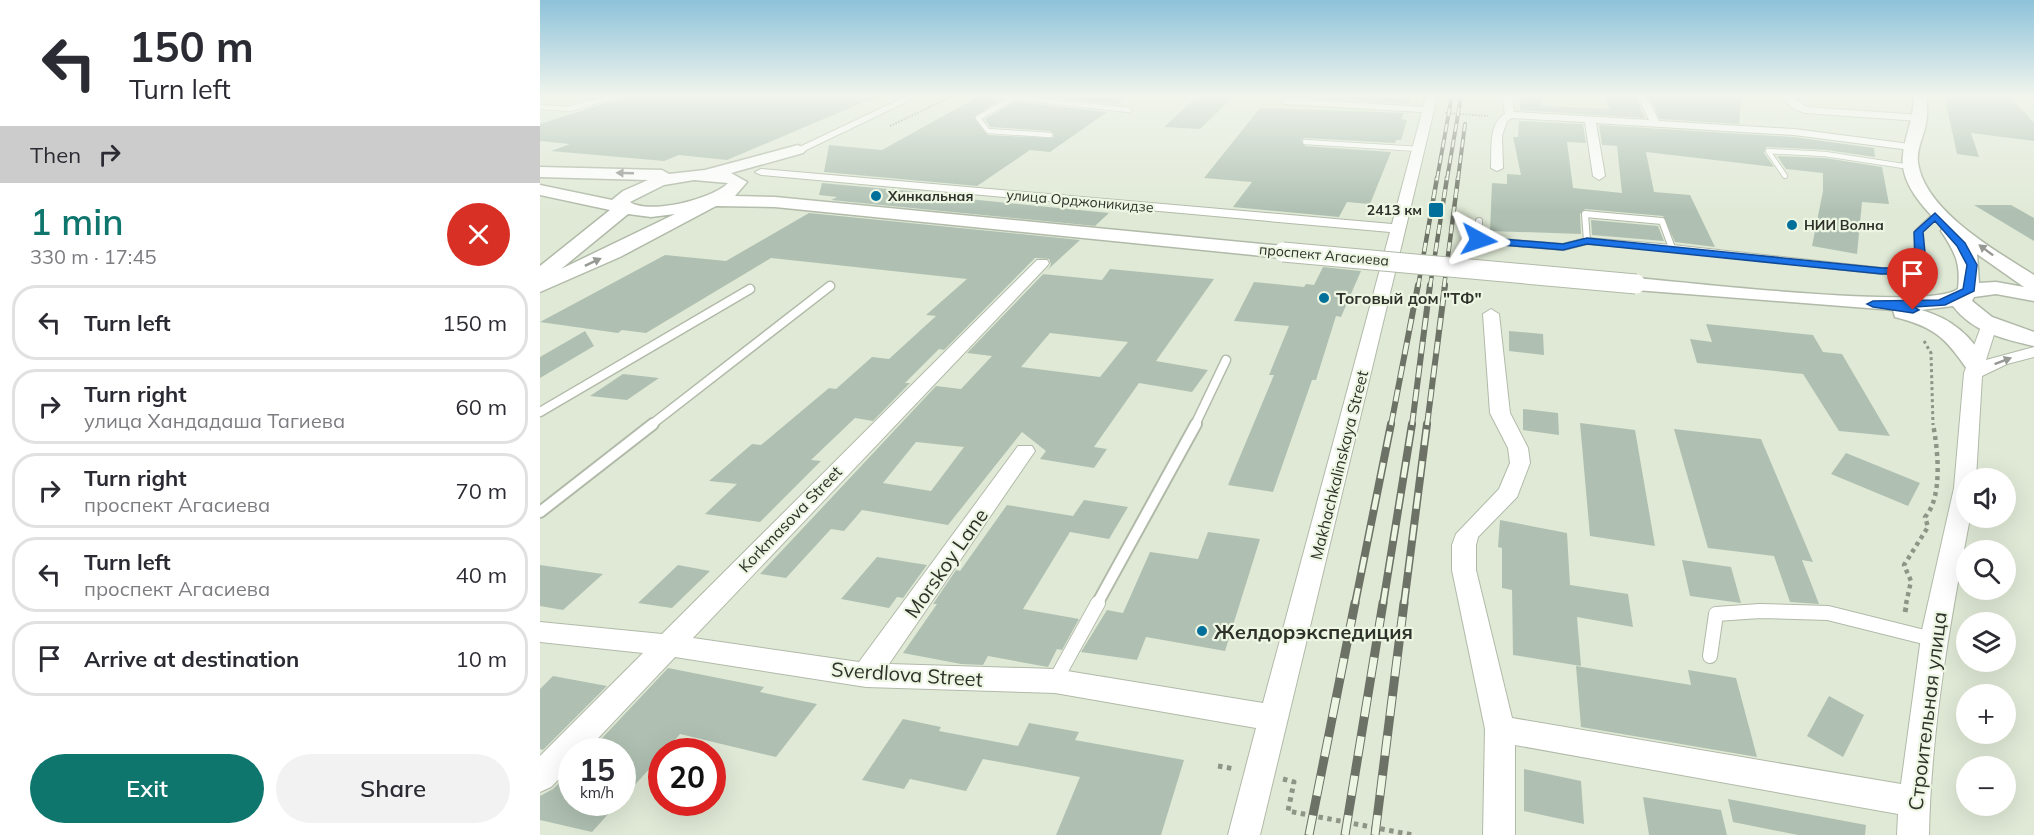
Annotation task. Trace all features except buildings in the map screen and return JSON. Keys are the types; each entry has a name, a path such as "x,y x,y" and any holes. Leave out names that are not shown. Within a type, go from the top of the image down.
{"main road":[{"path":"1914,134 1910,147 1909,167 1913,183 1935,216 1962,245 1972,265 1961,302 1967,310 1989,325 2034,339"},
{"path":"540,286 613,253 713,201 798,150"},
{"path":"624,208 619,203 631,191 684,177 737,168 798,150"},
{"path":"1909,167 1916,184 1931,205 1972,240 2034,284"},
{"path":"540,172 684,177"},
{"name":"проспект Агасиева","path":"684,177 723,176 739,182 736,188 775,202"},
{"path":"540,190 624,208 657,210 713,201"},
{"name":"проспект Агасиева","path":"713,201 775,202 1283,252 1873,304 1934,313 1989,325"},
{"path":"540,275 624,208"},
{"name":"проспект Агасиева","path":"1873,304 1941,303 1965,293 1995,288 2034,294"},
{"path":"1873,304 1930,320 1949,328 1961,339 1975,368"}],"street":[{"path":"798,150 833,134"},
{"name":"Makhachkalinskaya Street","path":"1244,835 1424,134"},
{"path":"1497,168 1498,134"},
{"path":"1592,134 1599,176"},
{"path":"1809,134 1910,147"},
{"name":"улица Орджоникидзе","path":"761,172 1399,229"},
{"name":"Korkmasova Street","path":"540,777 1042,263"},
{"path":"1491,314 1500,413 1518,448 1520,463 1509,492 1468,534 1464,545 1464,570 1500,729 1499,835"},
{"name":"Строительная улица","path":"1913,835 1914,802 1934,639 1965,488 1975,368 1989,325"},
{"path":"1975,368 2034,352"},
{"name":"Morskoy Lane","path":"866,675 1025,451"},
{"name":"Sverdlova Street","path":"540,632 667,645 866,675 1055,681 1274,718"},
{"path":"1500,729 1914,802"}],"lane":[{"path":"1034,134 1050,135"},
{"path":"1305,142 1419,149"},
{"path":"1785,176 1768,151 1825,154 1909,167"},
{"path":"1587,241 1585,214 1662,221 1672,248"},
{"path":"1479,221 1479,240 1563,247 1587,241 1882,271 1910,271 1921,263 1918,232 1935,216"},
{"path":"540,512 830,286"},
{"path":"540,412 750,289"},
{"path":"1055,681 1200,416 1226,360"},
{"path":"1710,656 1716,614 1760,610 1828,613 1934,639"}],"path":[{"path":"1901,631 1911,581 1904,565 1928,527 1925,517 1934,507 1937,483 1931,361 1923,338"},
{"path":"1294,782 1288,811 1413,835"}],"railway":[{"path":"1437,179 1445,134"},
{"path":"1447,179 1455,134"},
{"path":"1458,179 1464,134"},
{"path":"1418,287 1437,178"},
{"path":"1430,287 1447,178"},
{"path":"1444,287 1458,178"},
{"path":"1391,425 1418,285"},
{"path":"1412,425 1430,285"},
{"path":"1427,425 1445,285"},
{"path":"1355,604 1391,424"},
{"path":"1383,604 1412,424"},
{"path":"1404,604 1427,424"},
{"path":"1309,835 1355,603"},
{"path":"1345,835 1383,603"},
{"path":"1375,835 1404,603"}],"place":[{"name":"Хинкальная","path":"876,196"},
{"name":"2413 км","path":"1436,210"},
{"name":"НИИ Волна","path":"1792,225"},
{"name":"Тоговый дом \"ТФ\"","path":"1324,298"},
{"name":"Желдорэкспедиция","path":"1202,631"}],"route":[{"path":"1479,240 1563,247 1587,241 1882,271 1910,271 1921,263 1918,232 1935,216 1962,245 1972,265 1968,291 1962,296 1941,303 1873,304 1913,310"}]}
